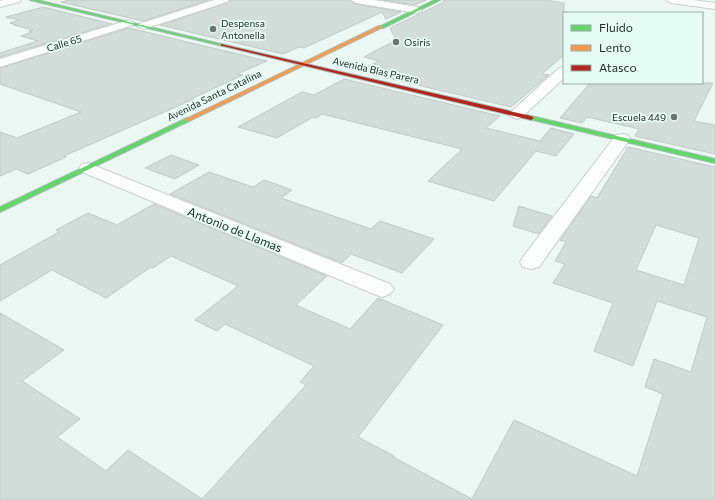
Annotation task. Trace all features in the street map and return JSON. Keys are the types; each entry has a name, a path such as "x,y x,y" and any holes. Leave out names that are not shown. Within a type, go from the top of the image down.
{"main road":[{"name":"Avenida Blas Parera","path":"32,0 715,161"},
{"name":"Avenida Santa Catalina","path":"0,210 438,0"}],"street":[{"path":"0,4 16,0"},
{"path":"143,26 224,0"},
{"path":"356,0 417,10"},
{"path":"672,0 715,6"},
{"name":"Calle 65","path":"0,63 129,23"},
{"path":"517,114 563,72"},
{"path":"531,262 622,139"},
{"name":"Antonio de Llamas","path":"88,168 382,289"}],"building":[{"path":"70,0 209,0 143,21 61,2"},
{"path":"230,0 350,0 356,4 401,12 386,19 382,12 304,48 299,47 283,54 160,25 227,3"},
{"path":"383,0 426,0 415,5"},
{"path":"444,0 546,0 564,3 563,56 542,74 549,75 511,107 358,71 379,61 364,57 396,40 390,28 442,3"},
{"path":"43,7 112,24 0,57 0,53 38,41 21,36 32,32 29,31 33,30 14,25 17,25 10,23 19,20 6,17"},
{"path":"129,28 267,61 237,74 243,75 191,99 194,99 64,156 66,157 28,174 16,169 0,176 0,132 17,138 81,112 0,84 0,68"},
{"path":"344,79 500,116 486,128 540,141 551,128 574,134 556,156 536,151 494,201 428,181 462,149 322,114 316,118 313,117 277,138 238,127 302,92 314,95"},
{"path":"713,83 694,121 715,125 715,154 635,136 639,129 587,117 582,123 560,118 589,84"},
{"path":"628,147 715,167 715,500 0,500 0,313 64,350 22,381 80,419 57,437 106,471 128,450 202,499 306,385 300,382 314,366 225,324 217,331 195,320 238,286 171,256 153,268 151,267 106,298 52,270 0,301 0,265 59,232 56,230 88,213 117,225 154,204 327,276 296,305 350,329 378,298 443,325 358,437 394,456 393,457 472,499 514,420 637,476 663,394 645,387 654,359 691,372 707,317 657,301 633,366 594,351 613,303 553,283 565,264 555,261 566,242 560,240 591,196 597,198","holes":["656,225 699,238 684,285 636,270"]},
{"path":"171,155 199,165 175,179 145,168"},
{"path":"209,172 253,187 264,180 292,190 281,198 371,229 380,221 434,239 402,273 351,254 342,263 170,194"},
{"path":"519,206 552,216 539,234 513,226"}],"traffic: fast":[{"path":"32,0 223,45"},
{"path":"381,27 438,0"},
{"path":"531,118 715,161"},
{"path":"0,210 187,120"}],"traffic: slow":[{"path":"187,120 381,27"}],"traffic: jam":[{"path":"223,45 531,118"}],"place":[{"name":"Despensa Antonella","path":"213,29"},
{"name":"Osiris","path":"396,42"},
{"name":"Escuela 449","path":"674,117"}]}
